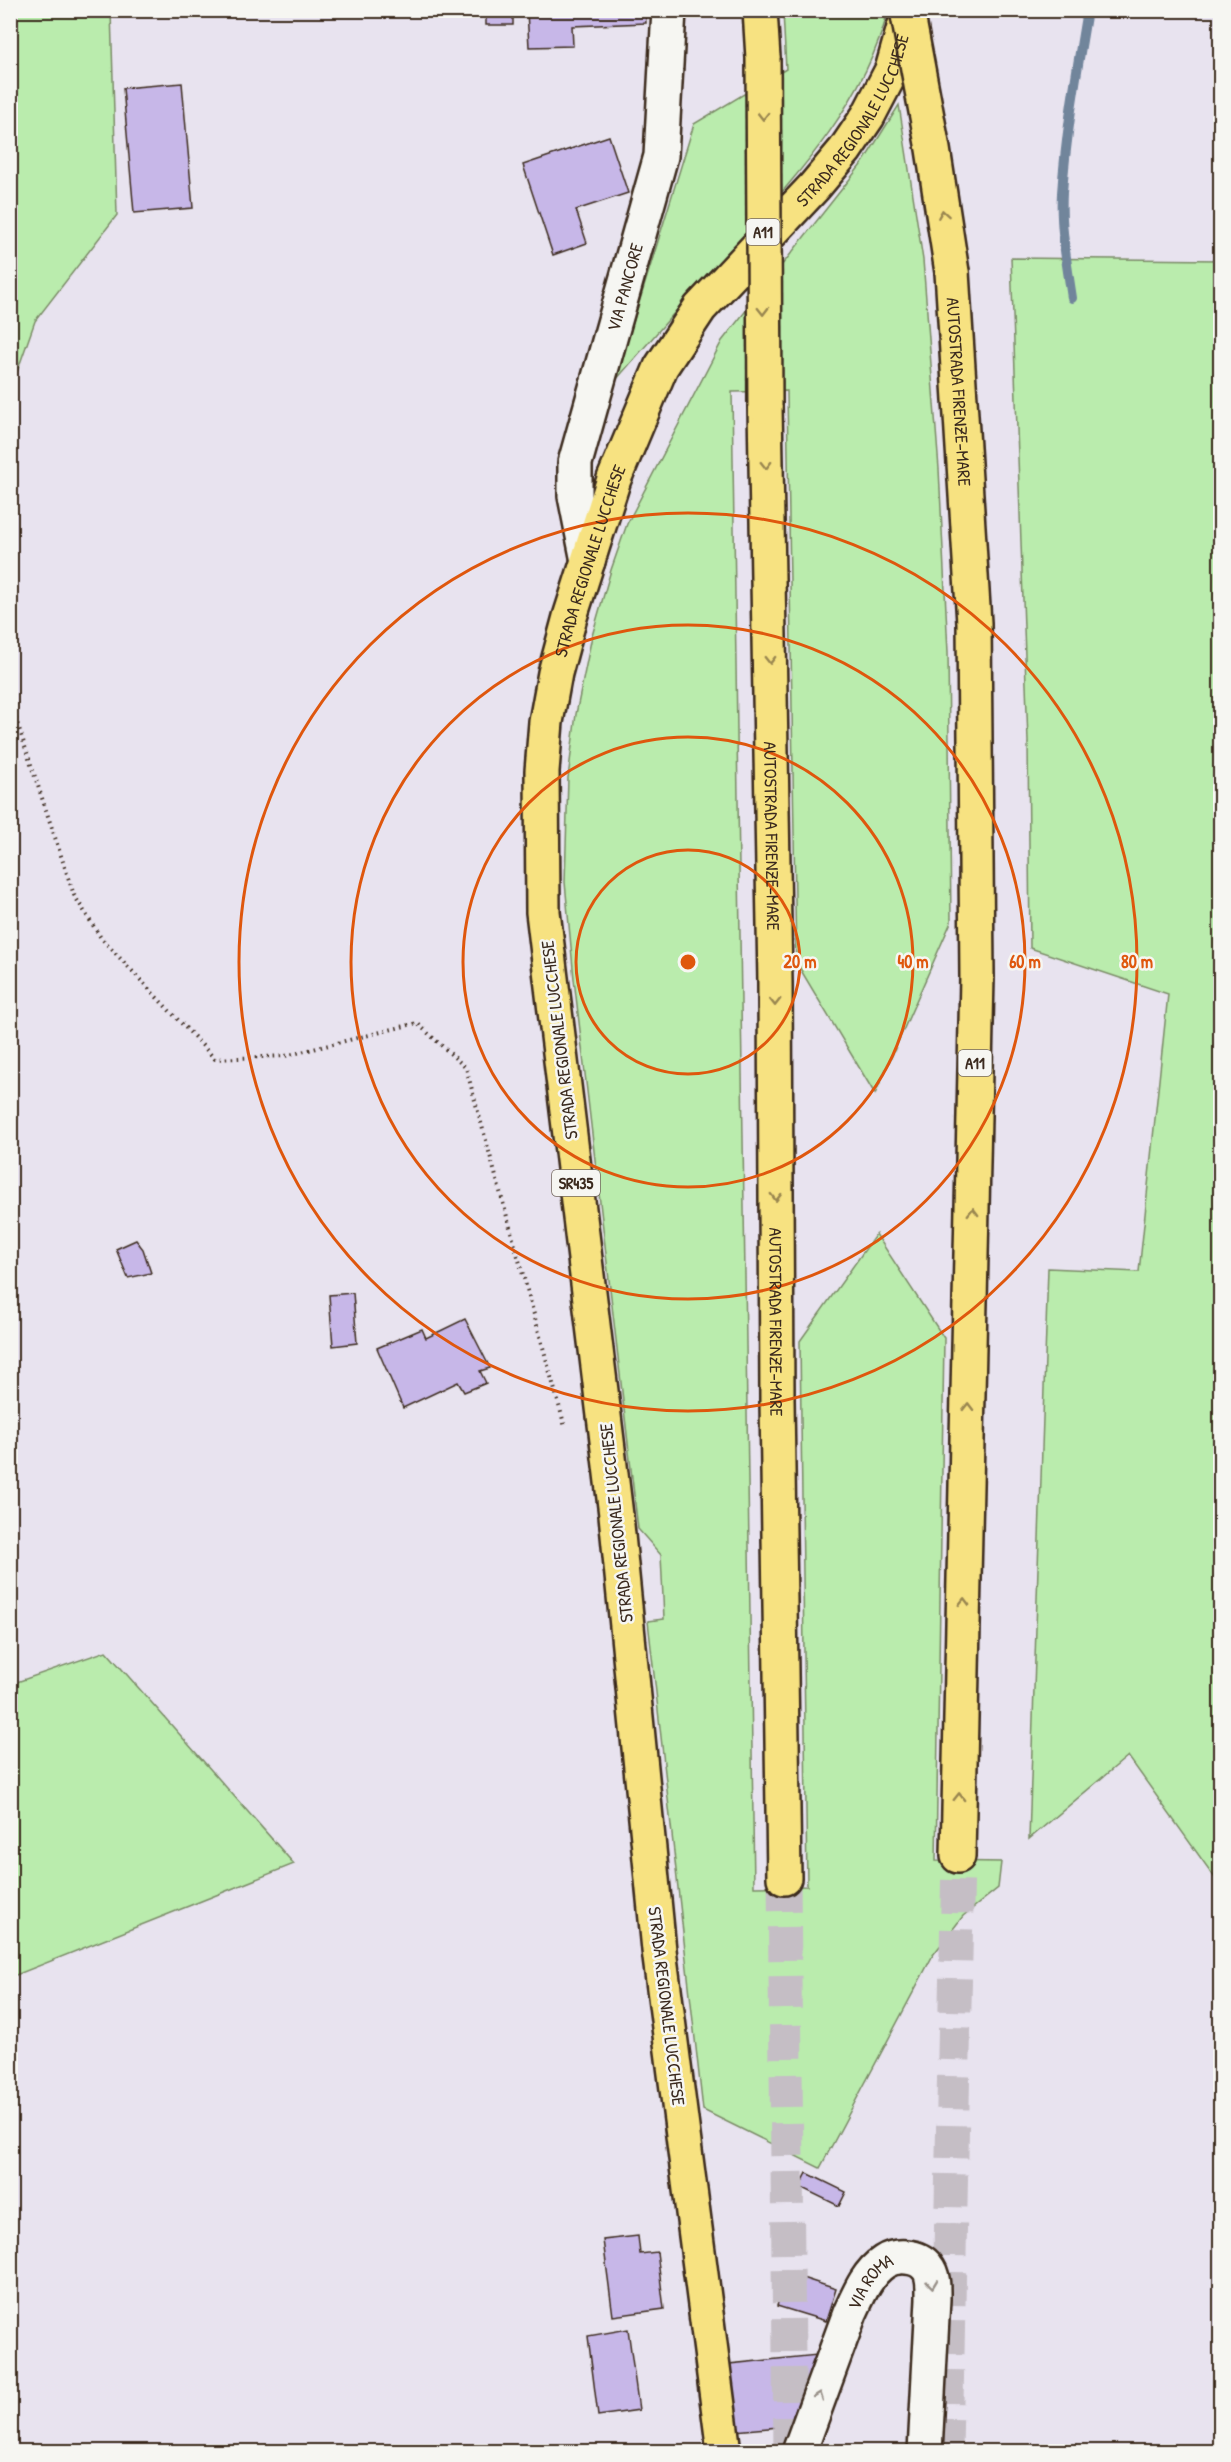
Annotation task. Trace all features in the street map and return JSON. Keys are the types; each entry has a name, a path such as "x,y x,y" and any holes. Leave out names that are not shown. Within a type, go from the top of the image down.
{"main road":[{"name":"AUTOSTRADA FIRENZE-MARE","path":"760,10 763,58 765,406 775,983 777,1388 784,1878"},
{"name":"STRADA REGIONALE LUCCHESE","path":"724,2451 658,1950 616,1515 543,912 542,771 546,722 555,674 588,561 614,479 661,367 700,308 814,187 845,150 868,116 892,70 908,10"},
{"name":"AUTOSTRADA FIRENZE-MARE","path":"908,10 952,272 974,623 977,966 958,1856"}],"street":[{"name":"VIA PANCORE","path":"588,561 575,496 575,463 662,156 669,10"},
{"name":"VIA ROMA","path":"800,2451 849,2313 875,2270 884,2262 904,2256 927,2266 932,2283 925,2451"}],"path":[{"path":"10,701 74,895 101,938 215,1059 285,1056 417,1023 466,1068 565,1427"}],"green space":[{"path":"11,10 111,11 117,215 35,321 11,389"},
{"path":"783,11 888,11 877,46 861,80 843,112 822,142 775,200 615,381 694,124 786,69"},
{"path":"899,105 923,260 939,469 948,652 951,922 875,1094 796,962 787,391 732,392 754,1887 807,1886 800,1341 876,1234 944,1338 936,1861 1001,1862 998,1888 963,1916 933,1955 820,2168 703,2110 648,1621 664,1619 661,1555 638,1529 574,979 565,882 568,778 576,714 592,636 627,524 722,341 864,161"},
{"path":"1011,258 1220,260 1220,1885 1128,1756 1029,1839 1048,1268 1139,1272 1168,994 1030,948 1028,741"},
{"path":"106,1651 294,1864 11,1977 11,1684"}],"building":[{"path":"486,10 513,10 513,25 486,25"},
{"path":"527,10 645,10 646,23 572,26 573,46 529,47"},
{"path":"182,83 193,208 134,213 123,88"},
{"path":"609,136 628,193 576,210 587,243 553,255 523,165"},
{"path":"136,1240 143,1249 151,1273 128,1278 116,1249"},
{"path":"353,1293 357,1343 333,1346 329,1295"},
{"path":"465,1319 490,1368 480,1371 486,1383 464,1392 458,1382 403,1408 377,1348 422,1329 426,1338"},
{"path":"807,2173 846,2192 839,2206 800,2187"},
{"path":"638,2236 640,2254 657,2252 664,2309 613,2316 603,2240"},
{"path":"787,2273 836,2289 826,2321 777,2306"},
{"path":"628,2329 639,2410 598,2416 588,2336"},
{"path":"817,2355 789,2426 735,2431 729,2364"}],"waterway":[{"path":"1072,298 1063,232 1062,193 1069,124 1087,10"}],"tunnel":[{"path":"946,2452 958,1856"},
{"path":"784,1878 790,2452"}]}
